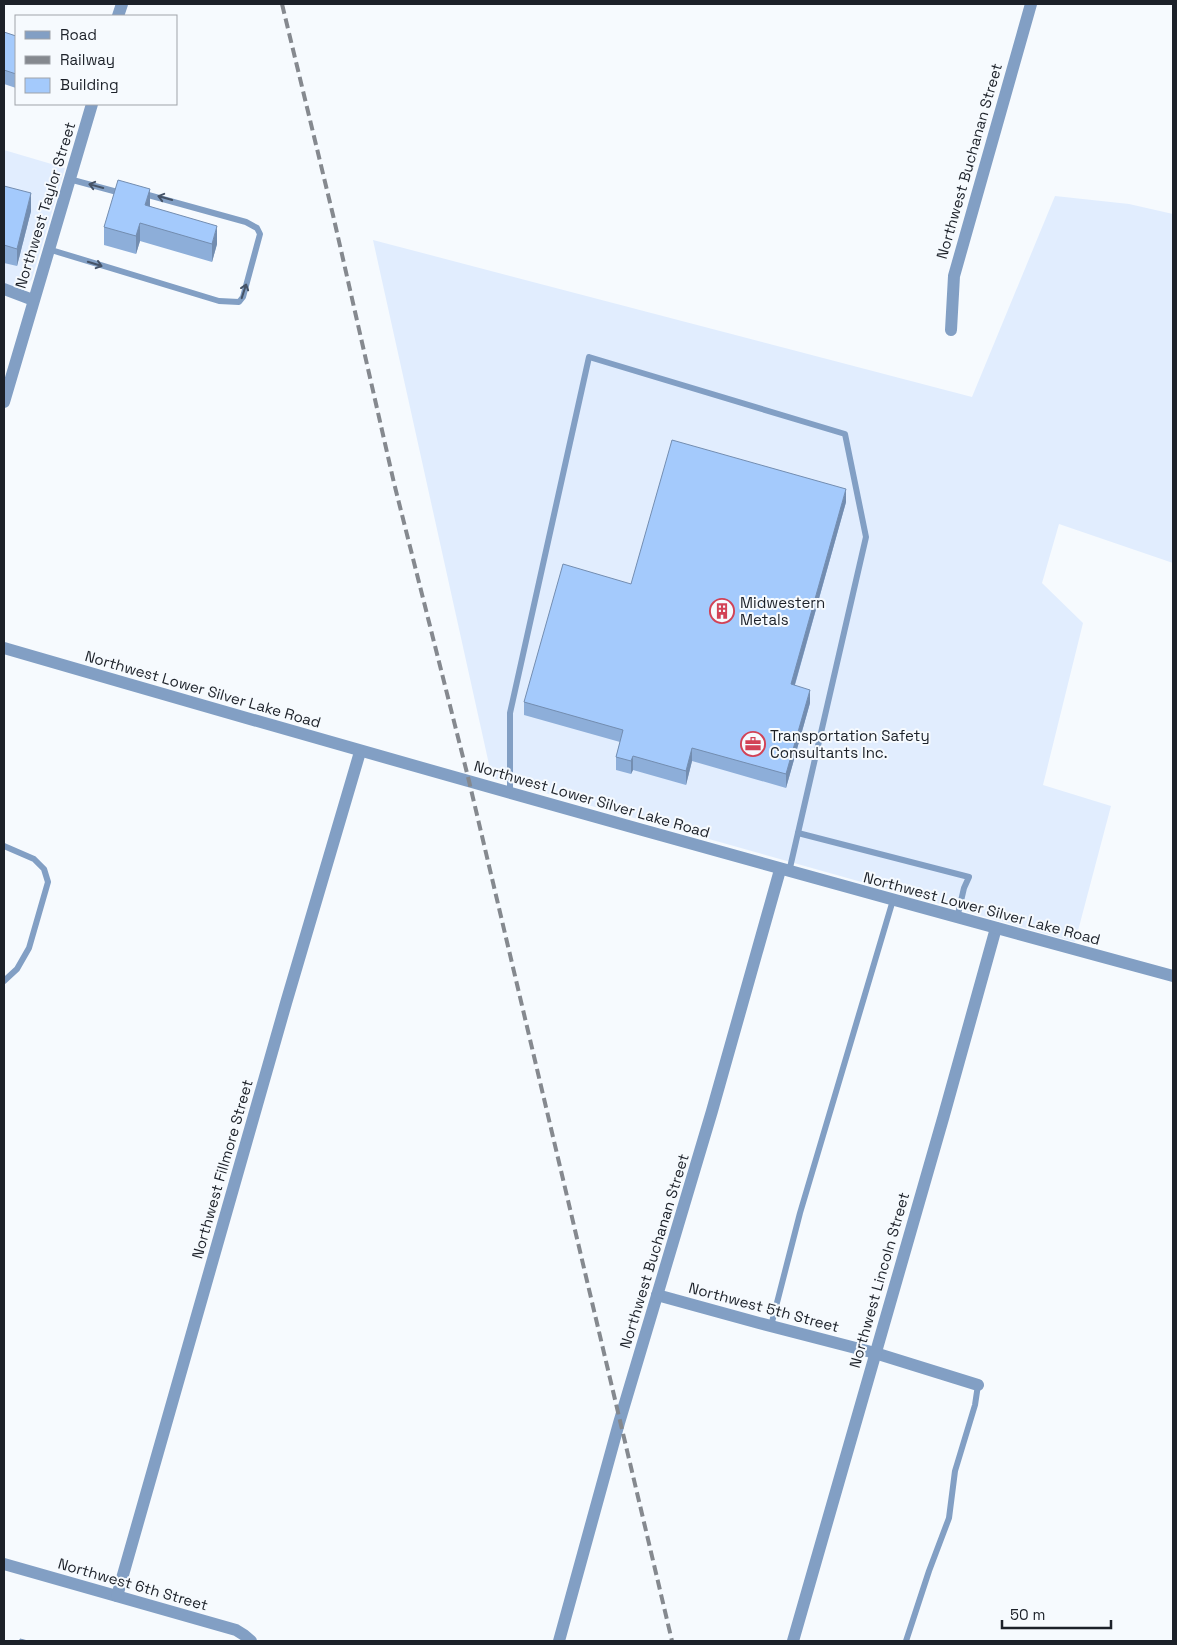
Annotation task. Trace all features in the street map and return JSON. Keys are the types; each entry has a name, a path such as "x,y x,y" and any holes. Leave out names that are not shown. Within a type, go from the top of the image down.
{"street":[{"name":"Northwest Buchanan Street","path":"951,330 954,276 1031,4"},
{"name":"Northwest Taylor Street","path":"4,402 92,105"},
{"path":"4,289 33,300"},
{"name":"Northwest Lower Silver Lake Road","path":"4,648 360,752 785,871 1173,976"},
{"name":"Northwest Fillmore Street","path":"117,1596 280,1022 360,752"},
{"name":"Northwest Buchanan Street","path":"559,1641 619,1423 785,871"},
{"name":"Northwest Lincoln Street","path":"793,1641 996,928"},
{"name":"Northwest 5th Street","path":"658,1295 875,1352 978,1385"},
{"name":"Northwest 6th Street","path":"4,1564 236,1630 251,1641"}],"lane":[{"path":"69,179 122,193 129,193"},
{"path":"48,249 219,302 239,302 243,297 260,234 257,228 246,222 145,192 137,193"},
{"path":"510,793 510,713 589,357 845,434 866,537 798,833 785,871"},
{"path":"798,833 969,878 964,888 957,918"},
{"path":"4,846 34,859 44,869 48,882 29,948 17,969 4,981"},
{"path":"771,1326 800,1213 893,900"},
{"path":"906,1641 929,1571 950,1518 955,1471 975,1405 978,1385"}],"shaded area":[{"path":"4,150 65,168 32,279 26,286 18,289 4,285"},
{"path":"1055,196 1129,204 1173,214 1173,563 1059,524 1042,583 1083,623 1043,785 1111,806 1075,942 492,778 373,240 972,397"}],"building":[{"path":"4,32 15,36 15,74 4,70"},
{"path":"118,180 150,189 145,205 217,226 212,244 140,223 136,236 104,227"},
{"path":"4,186 31,193 17,249 4,245"},
{"name":"Midwestern Metals","path":"672,440 846,489 791,684 810,690 786,774 692,748 686,771 633,756 631,761 616,757 623,730 524,702 563,564 631,584"}],"railway":[{"path":"282,4 333,215 394,483 469,781 672,1641"}],"place":[{"name":"Midwestern Metals","path":"722,611"},
{"name":"Transportation Safety Consultants Inc.","path":"753,744"}]}
